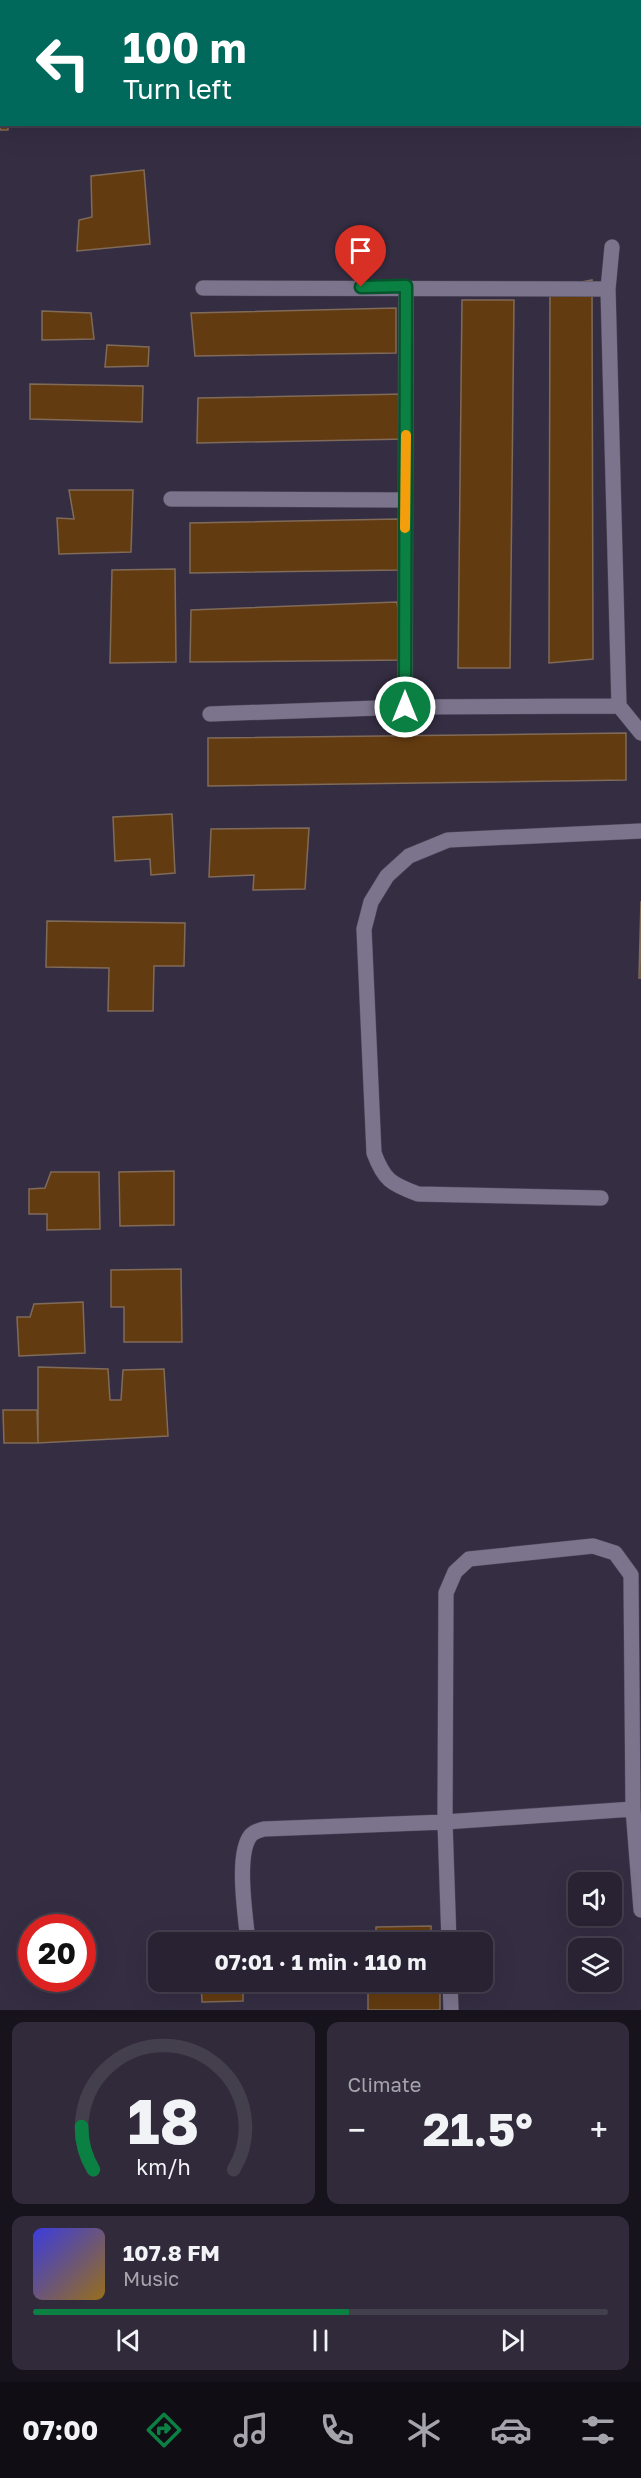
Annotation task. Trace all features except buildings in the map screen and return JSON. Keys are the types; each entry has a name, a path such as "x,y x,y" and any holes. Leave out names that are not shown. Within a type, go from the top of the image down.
{"street":[{"path":"612,247 608,289 619,706 641,733"},
{"path":"203,288 406,286 608,289"},
{"path":"405,707 406,286"},
{"path":"171,499 405,500"},
{"path":"210,714 405,707 619,706"},
{"path":"601,1198 418,1194 394,1185 381,1172 374,1153 364,928 371,902 387,876 410,856 448,840 641,831"},
{"path":"449,1932 445,1822 446,1593 455,1572 469,1559 592,1545 615,1552 631,1575 633,1809 641,1910"},
{"path":"247,1932 243,1861 245,1846 252,1834 264,1829 445,1822 633,1809"},
{"path":"450,1992 451,2010"}],"slow traffic":[{"path":"405,528 406,435"}],"route":[{"path":"361,287 406,286 405,707"}]}
